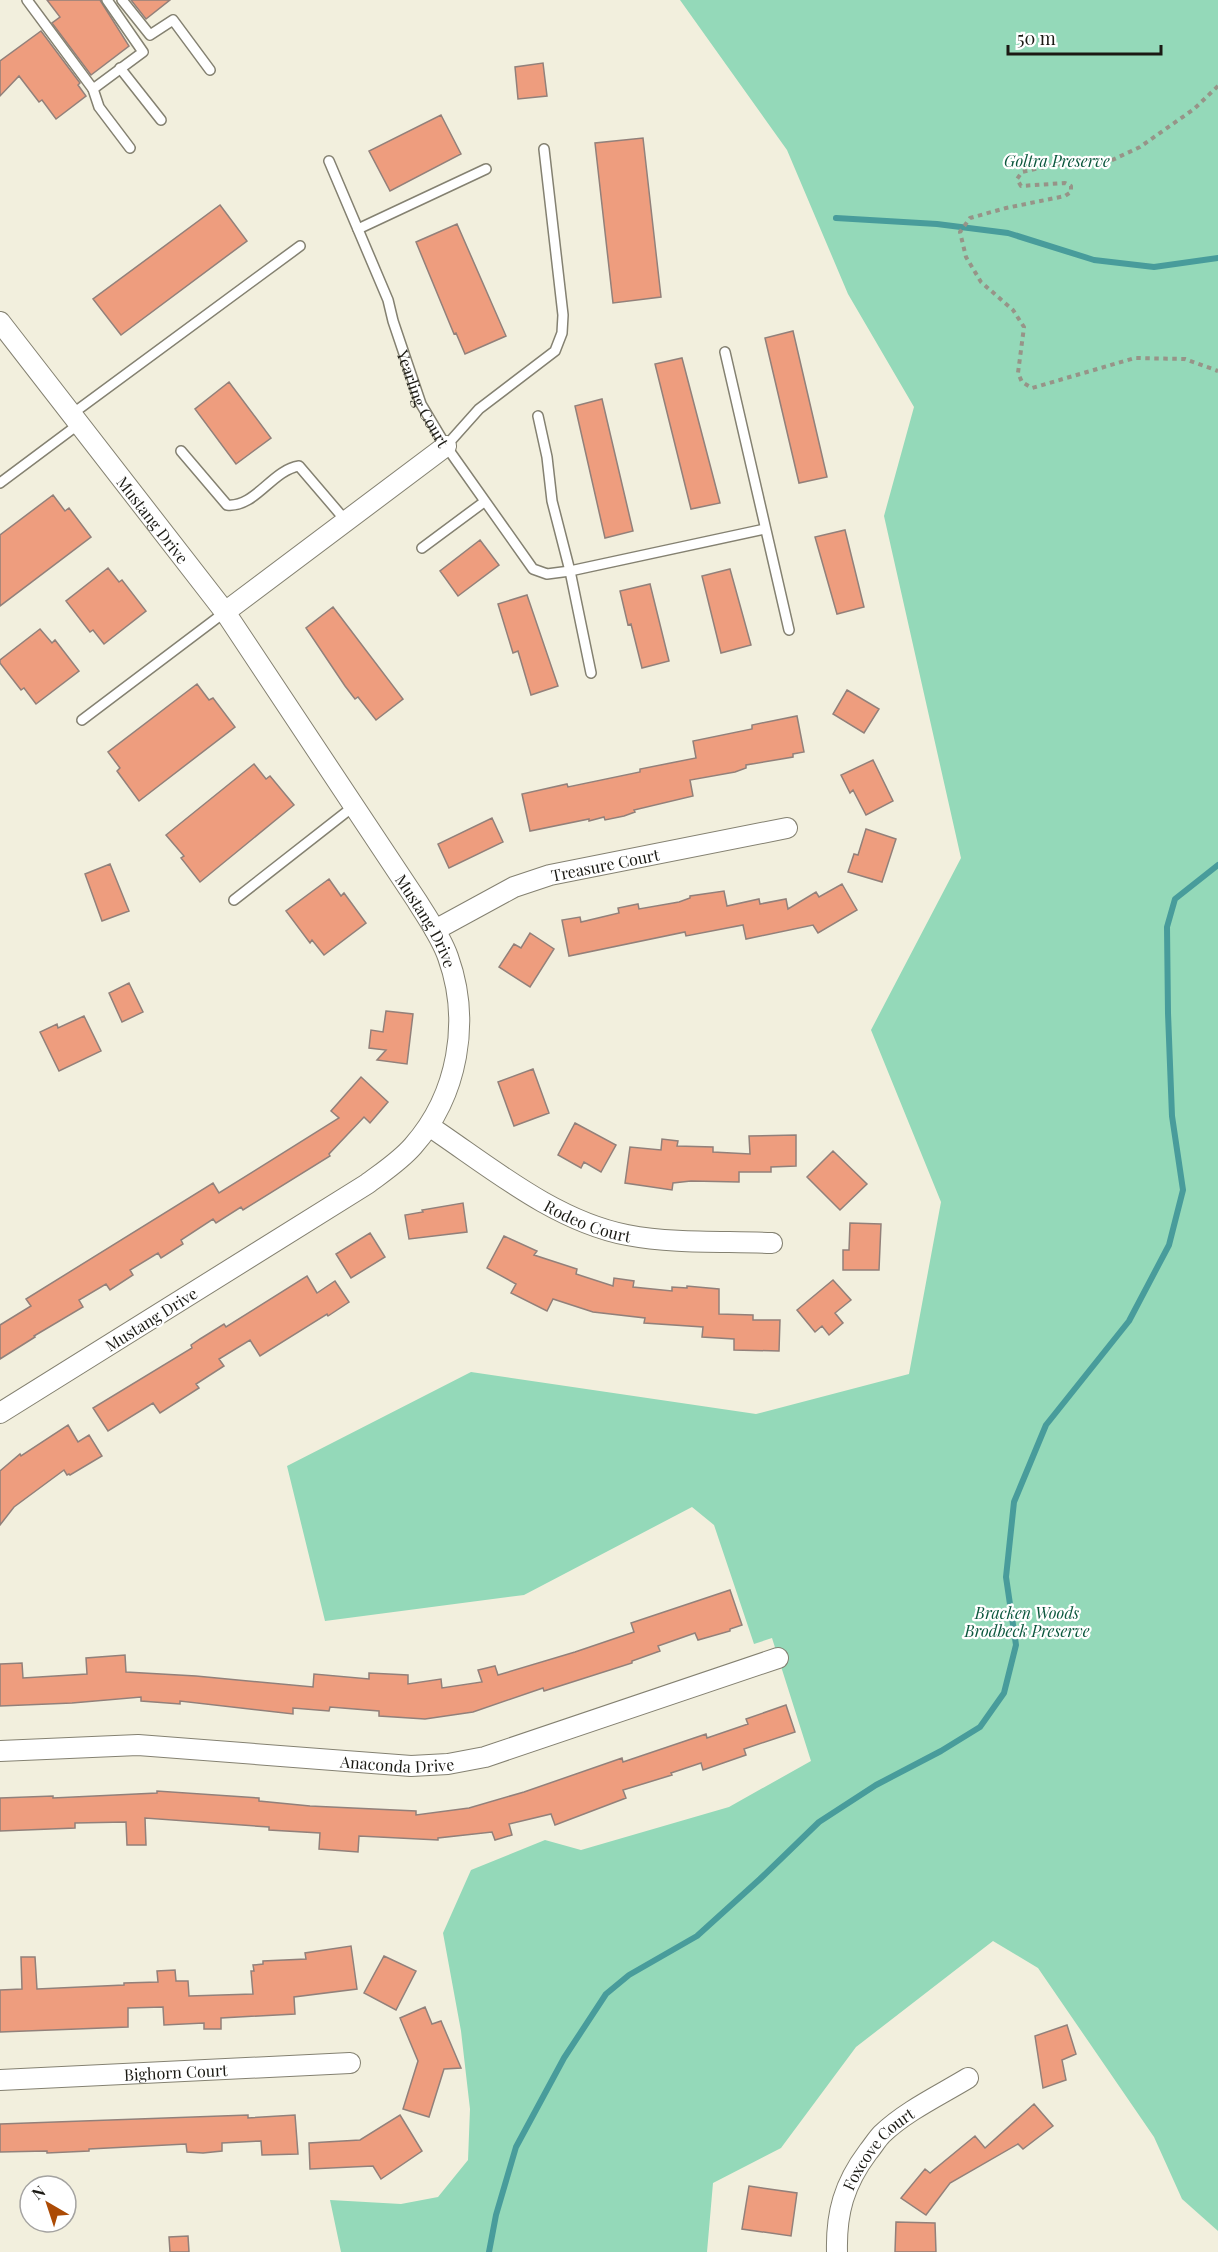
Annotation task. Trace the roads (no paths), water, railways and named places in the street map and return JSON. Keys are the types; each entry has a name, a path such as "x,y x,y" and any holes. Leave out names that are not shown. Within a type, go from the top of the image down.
{"street":[{"name":"Mustang Drive","path":"0,322 225,612 354,806 435,930 448,956 456,984 459,1023 459,1043 453,1072 443,1100 429,1126 395,1164 367,1184 0,1413"},
{"name":"Yearling Court","path":"225,612 446,446"},
{"name":"Treasure Court","path":"435,930 514,887 550,875 788,828"},
{"name":"Rodeo Court","path":"429,1126 562,1213 598,1227 627,1235 656,1239 772,1243"},
{"name":"Anaconda Drive","path":"0,1751 138,1745 411,1766 448,1764 485,1757 778,1658"},
{"name":"Bighorn Court","path":"0,2080 350,2063"},
{"name":"Foxcove Court","path":"837,2252 837,2234 843,2195 857,2167 882,2134 909,2114 968,2078"}],"lane":[{"path":"27,0 93,89 99,107 130,148"},
{"path":"93,89 143,52 107,0"},
{"path":"122,0 150,35 173,20 210,70"},
{"path":"120,68 161,120"},
{"path":"544,149 563,315 562,333 555,351 479,409 446,446 533,569 547,573 570,572 765,529"},
{"name":"Yearling Court","path":"329,161 388,300 421,404 446,446"},
{"path":"358,229 486,169"},
{"path":"0,483 76,419 300,246"},
{"path":"725,352 789,630"},
{"path":"538,417 547,457 552,501 570,572 591,673"},
{"path":"181,452 227,505 235,506 248,499 289,467 299,466 346,521"},
{"path":"422,548 484,502"},
{"path":"82,720 225,612"},
{"path":"234,900 354,806"}],"waterway":[{"path":"836,218 937,224 1008,233 1094,260 1154,267 1218,258"},
{"path":"489,2252 496,2215 516,2147 564,2058 606,1994 629,1975 697,1936 819,1822 876,1785 941,1751 980,1727 1004,1693 1016,1645 1006,1577 1014,1502 1046,1425 1129,1321 1169,1245 1183,1190 1172,1116 1167,927 1175,899 1218,865"}],"park label":[{"name":"Goltra Preserve","path":"1057,160"},
{"name":"Bracken Woods Brodbeck Preserve","path":"1027,1621"}]}
